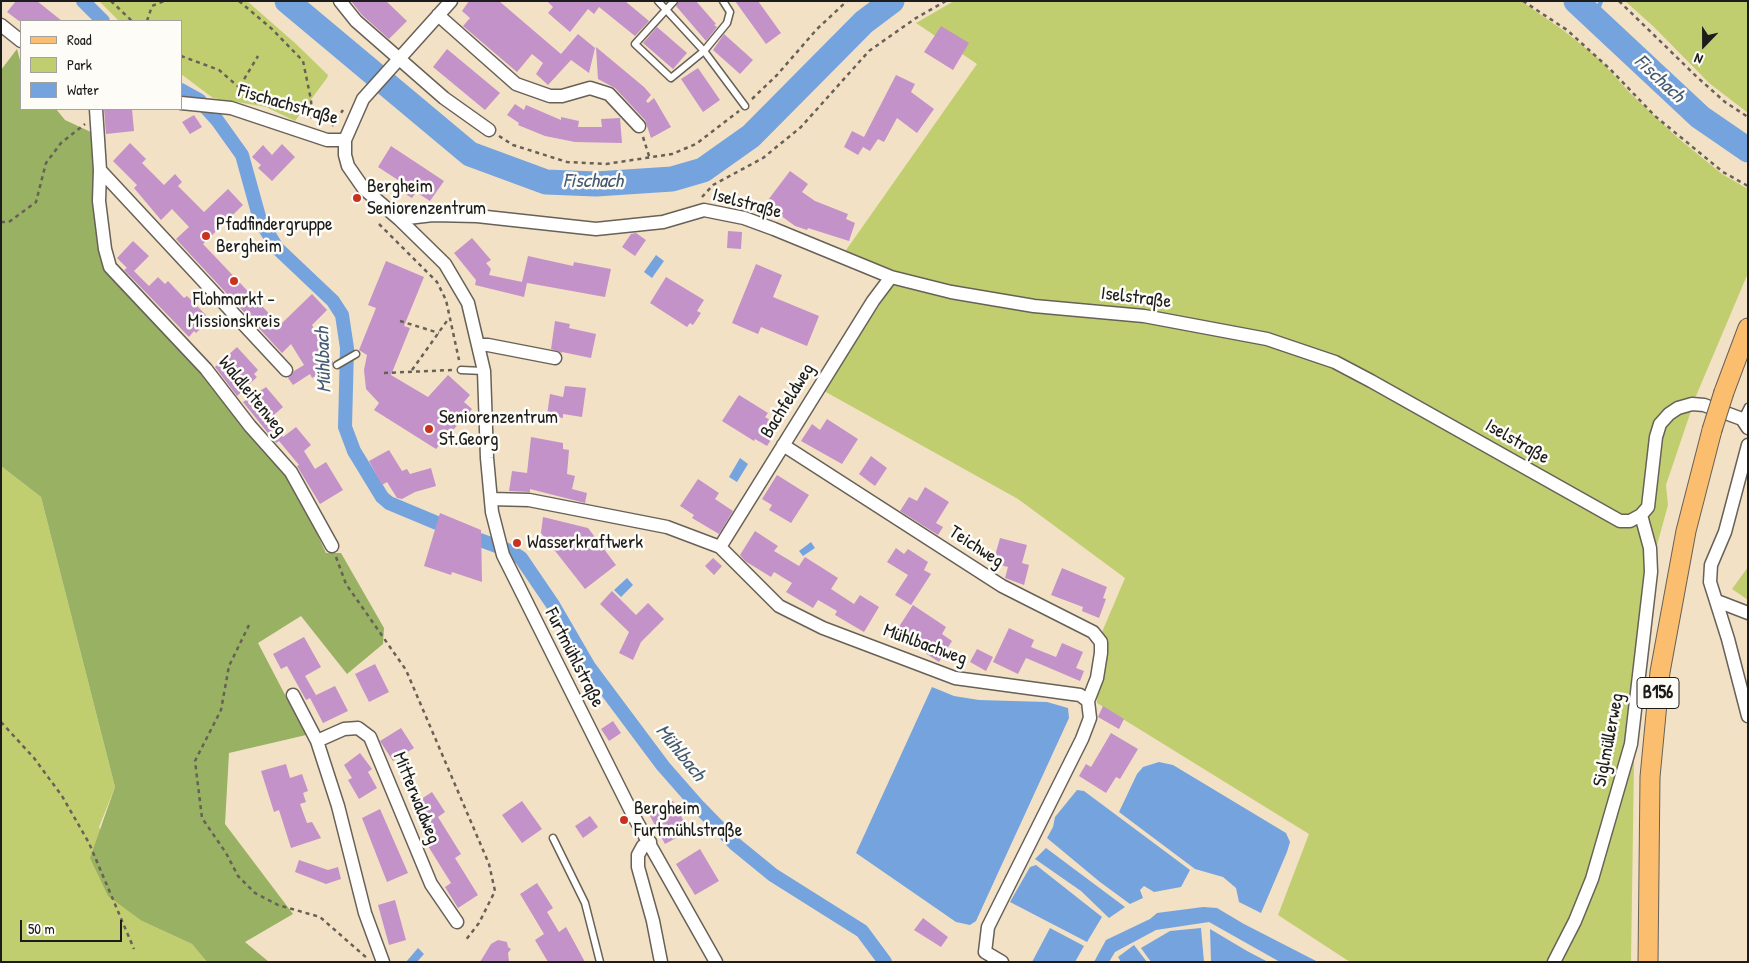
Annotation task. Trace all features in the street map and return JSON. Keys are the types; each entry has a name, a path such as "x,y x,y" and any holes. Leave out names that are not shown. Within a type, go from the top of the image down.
{"main road":[{"name":"B156","path":"1648,962 1650,777 1660,672 1686,531 1712,430 1748,328"}],"street":[{"path":"340,1 356,20 444,98 488,130"},
{"name":"Fischachstraße","path":"185,105 231,108 327,140 345,140 354,114 367,94 451,1"},
{"path":"438,15 516,84 550,96 562,96 590,88 609,94 639,126"},
{"path":"1,25 20,40"},
{"name":"Waldleitenweg","path":"96,112 100,170 100,211 105,250 110,267 206,369 250,426 291,472 332,546"},
{"name":"Furtmühlstraße","path":"345,140 345,156 348,166 364,189 399,219 445,264 468,302 484,370 487,458 491,499 496,533 502,554 633,815 650,842 716,962"},
{"path":"100,170 286,370"},
{"name":"Iselstraße","path":"399,219 432,215 477,216 596,229 663,222 684,214 704,210 744,218 891,277 996,300 1171,321 1267,339 1335,362 1371,380 1620,521 1630,521 1641,515"},
{"name":"Bachfeldweg","path":"720,547 873,302 891,277"},
{"path":"478,345 488,345 555,358"},
{"path":"1641,515 1648,507 1651,496 1656,438 1660,424 1669,414 1678,408 1692,404 1704,406 1745,424"},
{"name":"Teichweg","path":"783,445 1002,586 1093,632 1100,642 1101,653 1097,678 1088,701"},
{"path":"1748,445 1725,532 1711,565 1710,582 1748,716"},
{"name":"Mühlbachweg","path":"491,499 529,500 667,527 720,547 779,606 823,628 955,678 1080,695 1088,701"},
{"name":"Siglmüllerweg","path":"1554,962 1592,879 1631,744 1651,572 1650,548 1641,515"},
{"path":"1717,602 1748,613"},
{"path":"293,695 317,741 338,806 365,913 383,962"},
{"path":"1002,962 986,952 988,927 1082,739 1090,718 1088,701"},
{"name":"Mitterwaldweg","path":"317,741 344,729 358,728 370,736 431,884 457,922"},
{"path":"650,842 643,846 638,855 638,867 653,921 661,962"}],"lane":[{"path":"658,1 704,52 744,106"},
{"path":"674,1 635,44 671,78 704,52 727,23 730,12 723,1"},
{"path":"337,364 356,354"},
{"path":"461,370 484,370"},
{"path":"1745,424 1748,407"},
{"path":"552,838 585,903 600,962"}],"path":[{"path":"111,1 131,20"},
{"path":"147,20 152,6 164,1"},
{"path":"239,1 272,29 303,61 311,100 312,119"},
{"path":"488,130 513,145 567,162 606,164 650,159 672,154 696,144 744,106 777,75 817,29 847,1"},
{"path":"684,214 713,185 763,158 801,127 868,51 916,18 946,1"},
{"path":"1523,1 1567,30 1610,69 1655,116 1723,172 1748,186"},
{"path":"1619,1 1697,77 1725,102 1748,117"},
{"path":"182,56 219,70 257,102 262,117"},
{"path":"240,86 258,56"},
{"path":"1,222 9,222 36,202 46,163 61,144 96,112"},
{"path":"639,126 650,159"},
{"path":"412,370 449,318"},
{"path":"400,321 439,333"},
{"path":"384,373 412,370 461,370"},
{"path":"332,546 346,584 406,670 489,864 495,891 479,923 465,941"},
{"path":"249,625 229,666 221,710 195,761 202,818 226,853 238,876 255,893 278,905 320,917 372,962"},
{"path":"1,722 34,758 62,796 89,843 134,949"}],"green space":[{"path":"99,1 247,1 328,75 295,121 266,107 213,98 182,75 182,20 118,20"},
{"path":"954,1 1521,1 1563,30 1599,59 1631,94 1678,138 1722,174 1748,189 1748,273 1696,396 1666,485 1668,505 1648,578 1635,696 1631,962 1350,962 1278,915 1309,834 1097,703 1098,683 1107,655 1107,640 1102,632 1125,578 1018,499 824,391 900,273 844,253 977,64 916,23"},
{"path":"1625,1 1748,1 1748,113 1709,83 1654,27"},
{"path":"17,49 20,60 20,110 57,110 65,120 93,133 97,243 107,269 130,298 200,365 289,474 326,553 341,553 384,628 383,644 347,674 301,616 258,643 306,735 229,753 225,824 293,914 245,942 269,962 207,962 192,944 142,921 108,896 90,858 115,787 41,497 1,466 1,70"},
{"path":"1,466 41,497 115,787 99,827 142,921 192,944 207,962 1,962"},
{"path":"1748,567 1748,600 1732,589"}],"water":[{"path":"656,255 664,261 652,278 644,272"},
{"path":"740,458 748,464 737,482 729,477"},
{"path":"811,542 815,548 803,556 799,551"},
{"path":"627,578 633,585 621,597 614,590"},
{"path":"932,687 954,696 979,700 1047,702 1068,708 1069,718 976,921 970,925 956,922 856,853"},
{"path":"1159,762 1173,765 1286,833 1290,842 1287,852 1261,913 1239,902 1236,888 1223,877 1195,869 1119,812 1137,774 1143,767"},
{"path":"1077,790 1084,791 1190,870 1181,887 1154,892 1144,886 1140,890 1143,898 1130,904 1047,838 1053,827 1055,817"},
{"path":"1046,848 1125,907 1109,918 1081,891 1035,859"},
{"path":"1036,865 1102,917 1087,942 1010,902 1030,867"},
{"path":"1203,907 1217,908 1318,962 1280,962 1209,922 1156,930 1115,952 1109,962 1094,962 1106,940 1150,919 1157,913"},
{"path":"1050,928 1084,946 1075,962 1032,962"},
{"path":"1201,928 1204,962 1151,962 1141,948 1170,931"},
{"path":"1210,929 1247,951 1268,962 1211,962"},
{"path":"1134,945 1147,962 1121,962 1118,957"},
{"path":"418,948 424,954 417,962 406,962"}],"building":[{"path":"16,1 37,1 61,20 19,21 7,12"},
{"path":"351,1 386,1 407,21 389,39 362,15"},
{"path":"469,1 499,1 561,54 578,34 595,48 589,73 571,60 548,85 536,74 543,63 532,54 517,72 463,26 470,18 462,11"},
{"path":"547,1 625,1 649,21 635,36 599,7 594,14 588,9 570,32 548,13 553,7"},
{"path":"679,1 696,1 716,24 714,25 717,27 706,41 676,6"},
{"path":"735,1 758,1 781,33 766,44"},
{"path":"941,26 969,43 953,70 924,52"},
{"path":"657,27 687,53 673,69 643,43"},
{"path":"724,34 753,60 740,74 713,50"},
{"path":"596,47 644,87 651,95 646,101 648,103 654,98 671,127 651,138 645,120 615,88 598,79"},
{"path":"447,49 500,93 485,110 433,67"},
{"path":"698,68 720,100 703,112 681,79"},
{"path":"896,75 915,84 911,92 934,109 917,133 897,118 884,142 878,139 870,151 863,147 858,155 844,147 852,131 864,137"},
{"path":"515,104 524,110 526,105 561,120 561,117 579,121 578,127 602,127 601,119 620,118 622,143 575,142 545,136 518,125 519,123 507,115"},
{"path":"104,110 132,110 134,131 106,134"},
{"path":"194,115 202,127 190,134 182,122"},
{"path":"130,143 146,159 142,163 164,185 175,174 182,182 178,186 204,212 228,189 243,205 203,244 280,325 312,294 327,310 312,325 333,362 332,366 312,378 310,374 293,385 288,378 294,371 304,365 291,344 282,353 176,239 189,227 172,209 161,220 134,188 137,185 113,161"},
{"path":"282,144 295,157 272,181 258,168 261,165 252,157 263,145 272,155"},
{"path":"391,146 444,181 430,201 416,192 412,198 397,189 401,182 378,167"},
{"path":"790,171 808,184 802,192 815,201 848,214 846,219 855,223 849,241 808,228 807,230 795,226 765,204"},
{"path":"728,231 742,232 741,249 727,248"},
{"path":"636,233 646,240 635,256 622,247 631,234"},
{"path":"472,238 491,260 486,263 491,269 489,275 527,283 524,297 475,285 476,280 454,253"},
{"path":"133,241 149,256 134,271 149,286 158,277 165,284 168,281 184,298 187,296 210,319 196,333 194,331 189,337 124,270 127,268 117,258"},
{"path":"528,256 573,266 574,262 611,269 605,297 522,282"},
{"path":"386,261 424,277 404,326 410,328 391,375 428,397 448,375 470,395 464,402 472,409 436,449 374,410 379,403 366,389 364,370 367,355 359,350 376,308 368,305"},
{"path":"756,264 782,275 773,297 819,316 807,346 761,327 758,334 732,323"},
{"path":"666,277 704,300 697,311 701,313 693,325 690,323 687,327 650,303"},
{"path":"555,321 570,324 569,328 596,334 591,358 551,349"},
{"path":"237,347 258,370 254,374 257,377 237,396 215,367"},
{"path":"565,386 586,388 582,417 563,414 563,418 547,415 550,394 563,397"},
{"path":"266,387 283,407 268,420 283,437 296,427 311,445 304,451 315,469 326,462 343,490 320,504 297,466 299,465 279,441 276,443 243,402"},
{"path":"739,395 768,413 765,417 780,426 767,446 755,439 754,441 722,421"},
{"path":"827,419 858,439 842,464 801,441 812,424 820,430"},
{"path":"531,437 563,443 563,449 569,450 567,474 575,476 572,489 587,493 585,503 530,489 530,492 509,491 512,471 527,473"},
{"path":"389,450 402,471 407,469 410,474 431,468 436,486 415,492 402,499 397,498 387,482 382,485 369,461"},
{"path":"871,456 887,468 875,486 859,474"},
{"path":"777,475 809,495 791,523 769,510 772,505 762,499"},
{"path":"698,479 719,493 715,499 733,511 719,534 692,518 694,515 680,506"},
{"path":"925,487 949,502 936,523 943,527 938,535 900,511 909,497 917,501"},
{"path":"440,513 481,530 482,582 452,572 451,575 424,566"},
{"path":"543,517 588,528 616,565 585,589 541,533"},
{"path":"755,531 778,546 774,551 799,566 805,557 838,578 831,589 854,604 860,595 879,607 864,632 835,615 837,611 818,600 813,608 786,592 792,583 774,572 771,577 745,561 740,555"},
{"path":"1000,538 1027,545 1022,563 1029,565 1024,585 1005,578 1008,567 993,563"},
{"path":"896,548 904,554 908,549 928,562 924,570 931,574 911,605 895,595 908,575 887,562"},
{"path":"713,558 722,566 714,575 705,566"},
{"path":"1062,568 1107,587 1103,598 1106,599 1099,618 1082,611 1083,607 1051,595"},
{"path":"612,591 636,615 648,603 664,619 641,642 633,660 619,653 629,632 600,604"},
{"path":"913,605 946,627 942,634 952,641 939,662 911,644 909,647 893,636"},
{"path":"1009,628 1034,640 1031,647 1056,657 1062,643 1083,652 1076,668 1084,671 1080,681 1026,658 1018,674 993,662"},
{"path":"304,637 321,667 305,676 316,695 306,700 287,666 281,669 273,654"},
{"path":"977,649 993,657 986,671 970,662"},
{"path":"375,664 389,692 369,702 355,674"},
{"path":"335,686 348,711 323,723 310,698"},
{"path":"1103,706 1124,719 1119,729 1098,717"},
{"path":"613,721 621,733 609,741 601,729"},
{"path":"401,728 414,748 393,761 380,741"},
{"path":"1111,733 1138,749 1120,779 1116,777 1106,793 1079,776 1086,764 1091,767"},
{"path":"360,753 372,769 368,772 377,788 359,799 348,780 352,778 344,765"},
{"path":"286,764 290,778 302,774 308,791 303,793 306,802 300,804 307,823 312,822 321,838 291,848 279,810 274,812 261,771"},
{"path":"432,792 445,812 438,817 461,854 455,858 478,895 458,908 445,887 451,883 428,846 435,841 412,805"},
{"path":"522,801 542,829 522,843 502,815"},
{"path":"673,801 689,831 665,844 649,814"},
{"path":"380,809 408,873 387,882 362,818"},
{"path":"590,816 598,827 583,838 575,826"},
{"path":"700,849 719,881 695,895 676,864"},
{"path":"299,860 328,870 338,867 341,879 326,884 295,872"},
{"path":"537,883 553,908 547,912 559,932 566,927 585,962 548,962 535,940 544,934 520,894"},
{"path":"395,900 406,940 389,945 378,905"},
{"path":"923,918 948,937 941,947 914,930"},
{"path":"498,940 507,942 508,947 511,949 508,953 509,962 480,962 491,944"}],"waterway":[{"name":"Mühlbach","path":"83,1 102,20"},
{"name":"Fischach","path":"287,1 470,154 546,182 596,184 672,179 703,170 751,136 864,22 892,1"},
{"name":"Fischach","path":"1576,1 1700,117 1748,150"},
{"path":"1595,17 1601,1"},
{"name":"Mühlbach","path":"182,91 199,100 217,120 242,155 260,220 277,248 333,301 342,315 347,348 345,427 354,451 382,497 389,503 437,523"},
{"name":"Mühlbach","path":"480,540 510,551 521,558 553,605 589,667 663,766 699,807 735,844 773,875 862,931 885,962"}],"place":[{"name":"Bergheim Seniorenzentrum","path":"357,198"},
{"name":"Pfadfindergruppe Bergheim","path":"206,236"},
{"name":"Flohmarkt - Missionskreis","path":"234,281"},
{"name":"Seniorenzentrum St.Georg","path":"429,429"},
{"name":"Wasserkraftwerk","path":"517,543"},
{"name":"Bergheim Furtmühlstraße","path":"624,820"}]}
